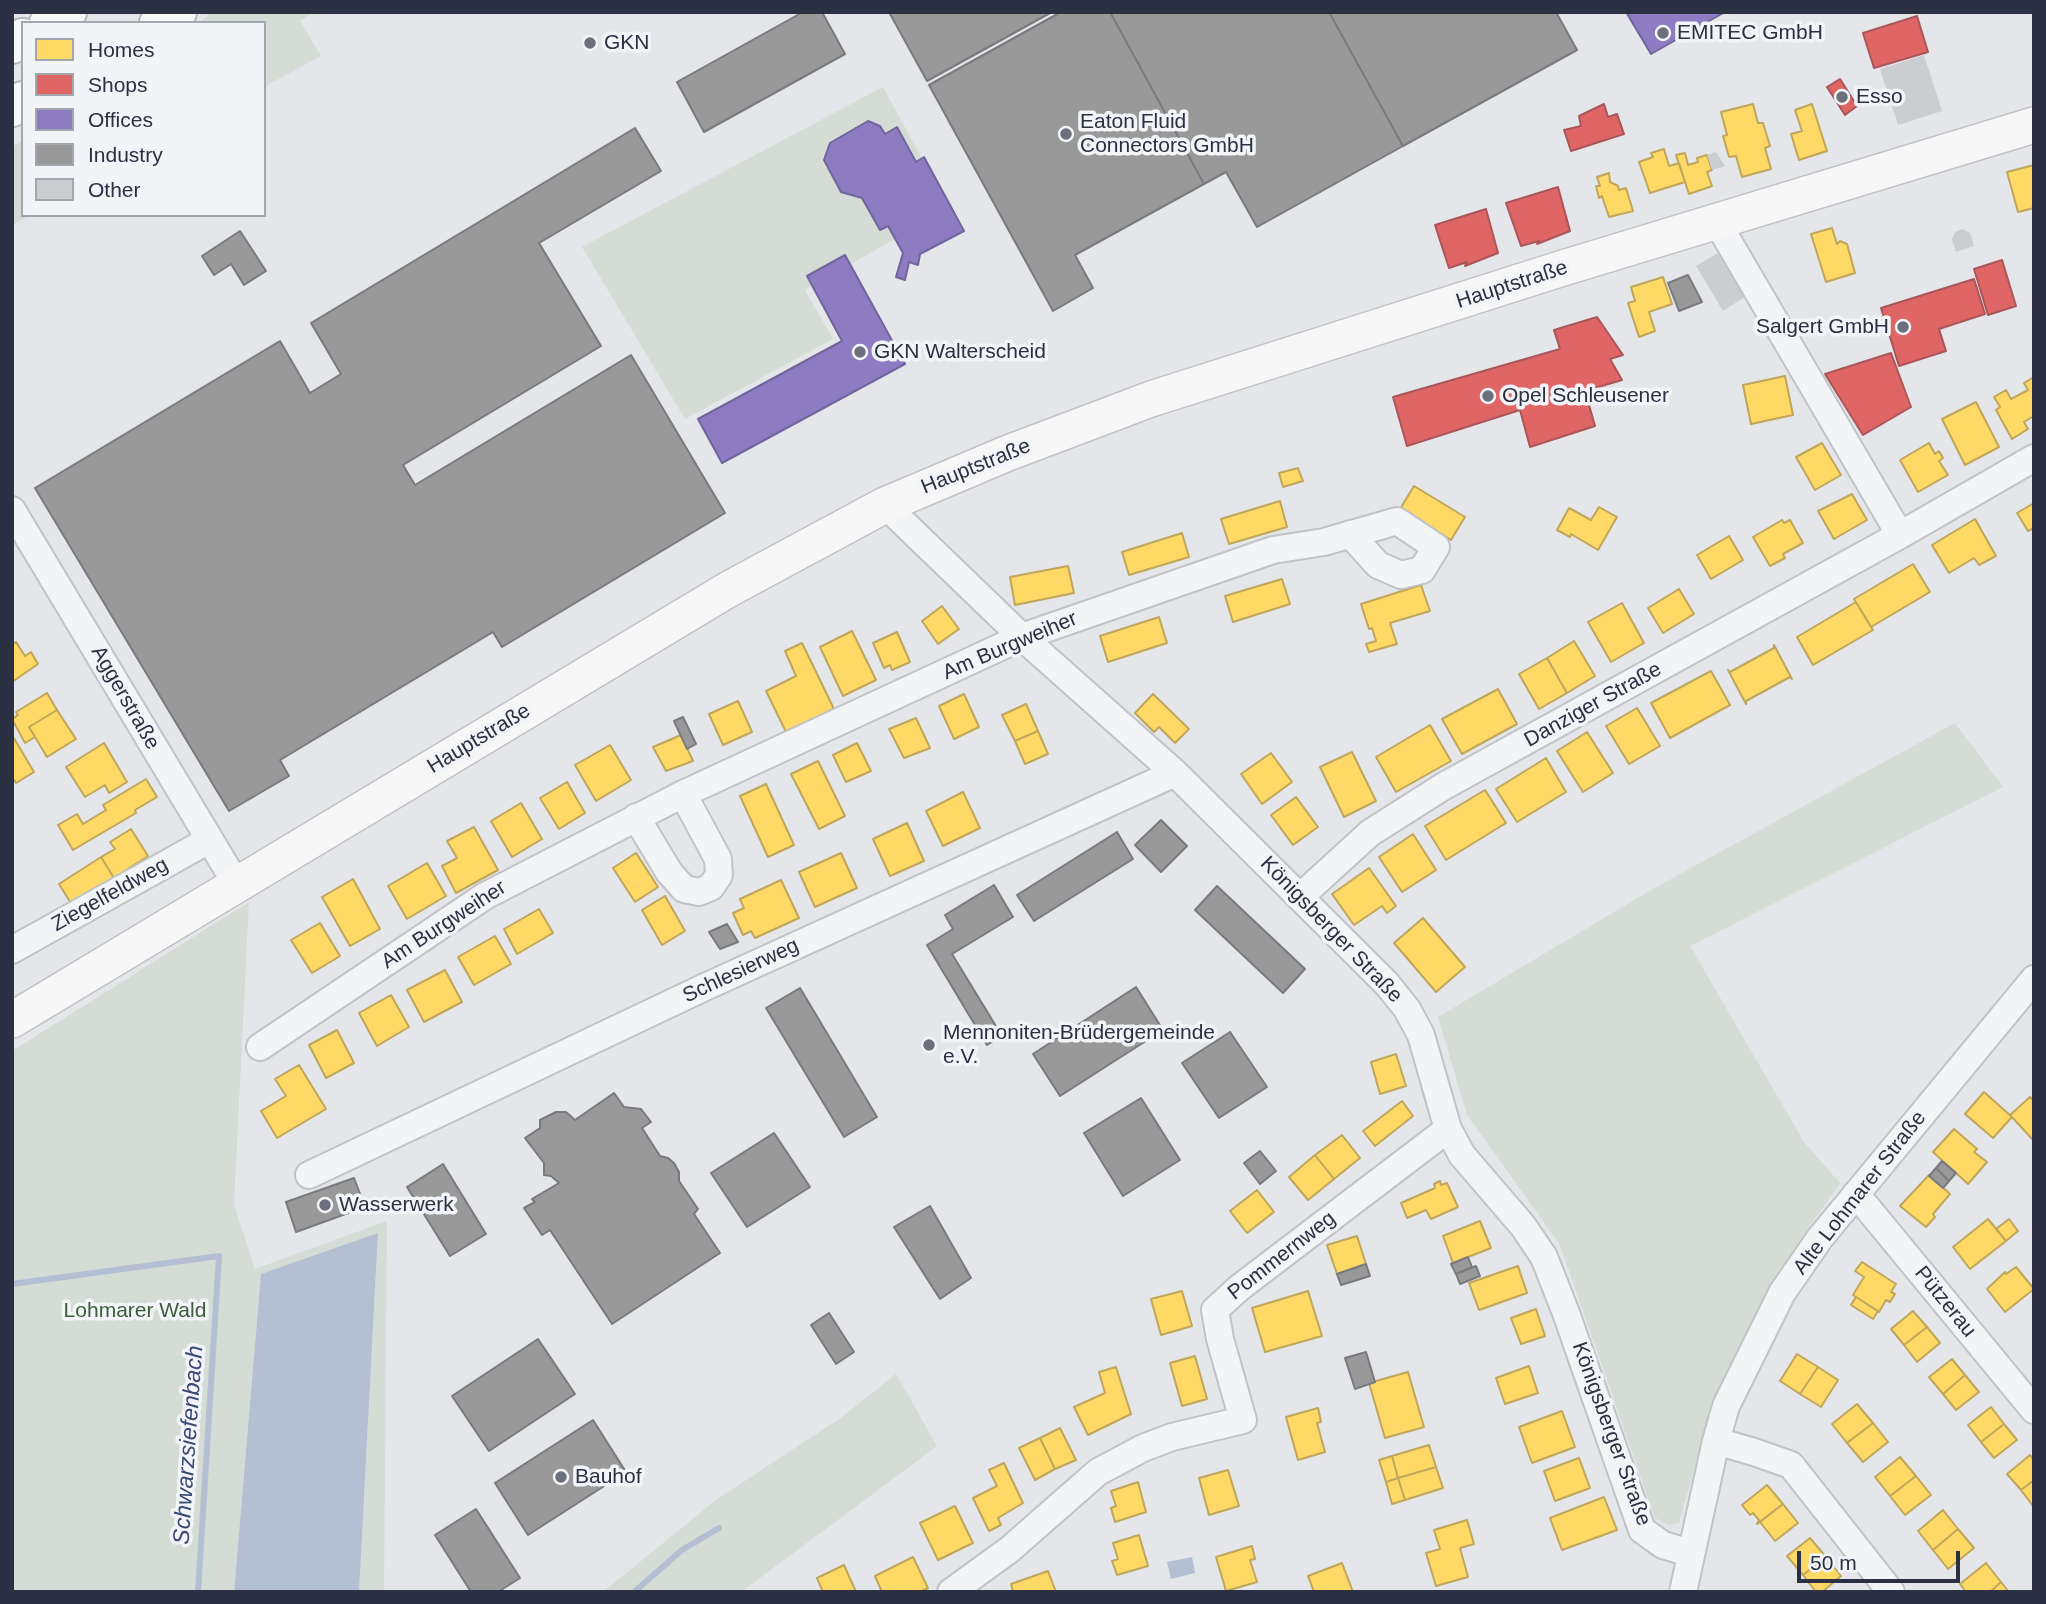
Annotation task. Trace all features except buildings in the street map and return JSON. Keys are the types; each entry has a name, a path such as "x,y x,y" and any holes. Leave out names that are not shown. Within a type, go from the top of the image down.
{"main road":[{"name":"Hauptstraße","path":"12,1020 729,589 885,505 1007,453 1151,399 1563,268 2034,125"}],"street":[{"path":"1717,222 1900,535"},
{"name":"Danziger Straße","path":"1301,896 1370,832 1444,786 1900,535 2034,458"},
{"name":"Königsberger Straße","path":"885,505 1021,637 1175,773 1301,896 1387,984 1407,1009 1421,1035 1448,1129 1462,1155 1523,1226 1544,1257 1642,1530 1663,1545 1690,1553"},
{"name":"Aggerstraße","path":"12,510 237,885"},
{"name":"Am Burgweiher","path":"260,1047 485,896 683,794 1021,637 1273,550 1350,534"},
{"name":"Schlesierweg","path":"309,1175 705,987 1175,773"},
{"path":"636,817 669,873 684,889 699,892 712,887 719,875 718,859 683,794"},
{"name":"Ziegelfeldweg","path":"12,950 209,840"},
{"name":"Alte Lohmarer Straße","path":"1684,1592 1690,1553 1726,1406 1782,1293 1820,1238 2034,979"},
{"name":"Pommernweg","path":"951,1592 1009,1550 1098,1472 1143,1448 1172,1437 1243,1420 1220,1339 1215,1310 1239,1288 1448,1129"},
{"name":"Pützerau","path":"1856,1194 2034,1410"},
{"path":"1716,1441 1791,1465 1891,1592"}],"green space":[{"path":"213,12 314,12 300,21 321,56 266,86 266,21 201,21"},
{"path":"883,87 949,208 805,290 833,339 685,419 582,247"},
{"path":"21,141 21,217 27,217 12,225 12,147"},
{"path":"1955,723 2003,787 1690,946 1804,1142 1840,1183 1803,1236 1736,1354 1712,1406 1679,1523 1669,1525 1655,1518 1560,1245 1467,1115 1438,1017 1651,890"},
{"name":"Lohmarer Wald","path":"249,902 234,1204 255,1269 387,1221 384,1592 359,1592 378,1234 261,1274 234,1592 12,1592 12,1051"},
{"path":"896,1374 937,1446 741,1592 603,1592 716,1500 842,1417"}],"water":[{"path":"378,1233 359,1592 234,1592 261,1274"},
{"path":"1192,1557 1195,1573 1171,1579 1167,1562"}],"waterway":[{"name":"Schwarzsiefenbach","path":"12,1284 219,1256 198,1592"},
{"path":"634,1592 682,1550 719,1528"}],"place":[{"name":"EMITEC GmbH","path":"1663,33"},
{"name":"GKN","path":"590,43"},
{"name":"Esso","path":"1842,97"},
{"name":"Eaton Fluid Connectors GmbH","path":"1066,134"},
{"name":"Salgert GmbH","path":"1903,327"},
{"name":"GKN Walterscheid","path":"860,352"},
{"name":"Opel Schleusener","path":"1488,396"},
{"name":"Mennoniten-Brüdergemeinde e.V.","path":"929,1045"},
{"name":"Wasserwerk","path":"325,1205"},
{"name":"Bauhof","path":"561,1477"}]}
